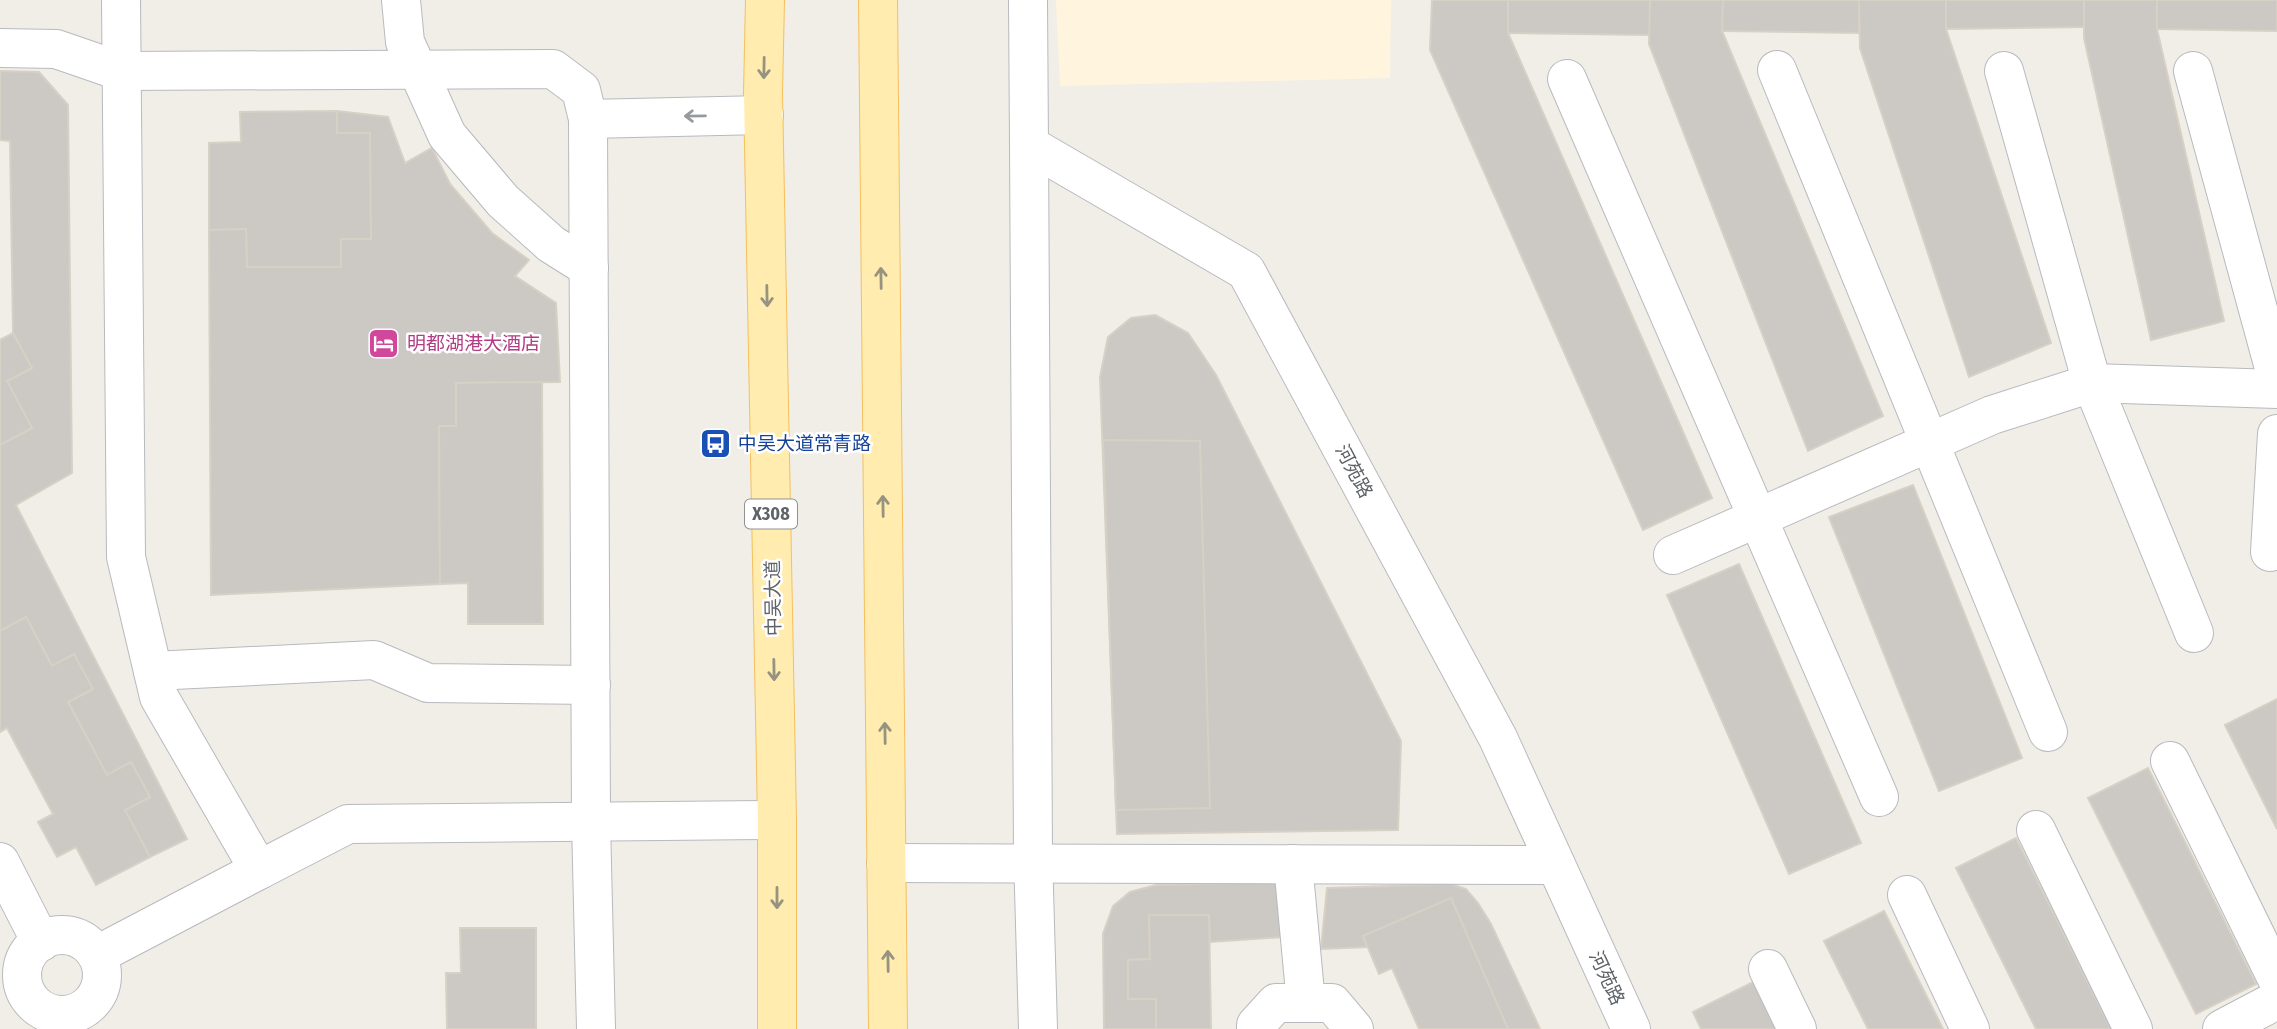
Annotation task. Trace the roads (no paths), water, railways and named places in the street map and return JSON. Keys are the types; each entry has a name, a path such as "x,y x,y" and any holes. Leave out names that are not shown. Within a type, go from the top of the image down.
{"main road":[{"name":"中吴大道","path":"765,0 764,115 777,820 778,1029"},
{"path":"878,0 888,1029"}],"street":[{"path":"121,0 126,557 159,697 258,870"},
{"path":"401,0 405,42 447,135 503,201 551,244 589,268"},
{"path":"1028,0 1033,863 1038,1029"},
{"path":"0,48 56,49 120,71 553,69 581,90 588,119 591,822 596,1029"},
{"path":"1777,70 2048,732"},
{"path":"2004,71 2092,383 2194,633"},
{"path":"2193,71 2277,379"},
{"path":"1567,79 1880,797"},
{"path":"588,119 764,115"},
{"name":"河苑路","path":"1029,145 1246,271 1498,738 1631,1029"},
{"path":"1673,555 1992,415 2092,383 2277,389"},
{"path":"2270,551 2277,435"},
{"path":"153,671 374,660 428,683 591,685"},
{"path":"2170,761 2277,979"},
{"path":"97,955 348,824 777,820"},
{"path":"2036,830 2133,1029"},
{"path":"0,862 41,942"},
{"path":"887,863 1556,865"},
{"path":"1293,864 1307,1003"},
{"path":"1907,895 1970,1029"},
{"path":"66,935 89,945 97,955 102,968 102,982 98,995 89,1005 82,1021 50,1014 38,1007 29,997 22,973 25,961 41,942 66,935"},
{"path":"1769,969 1797,1029"},
{"path":"2222,1029 2277,1000"},
{"path":"1256,1029 1276,1003 1332,1003 1354,1029"}],"place":[{"name":"明都湖港大酒店","path":"384,343"},
{"name":"中吴大道常青路","path":"715,443"}]}
